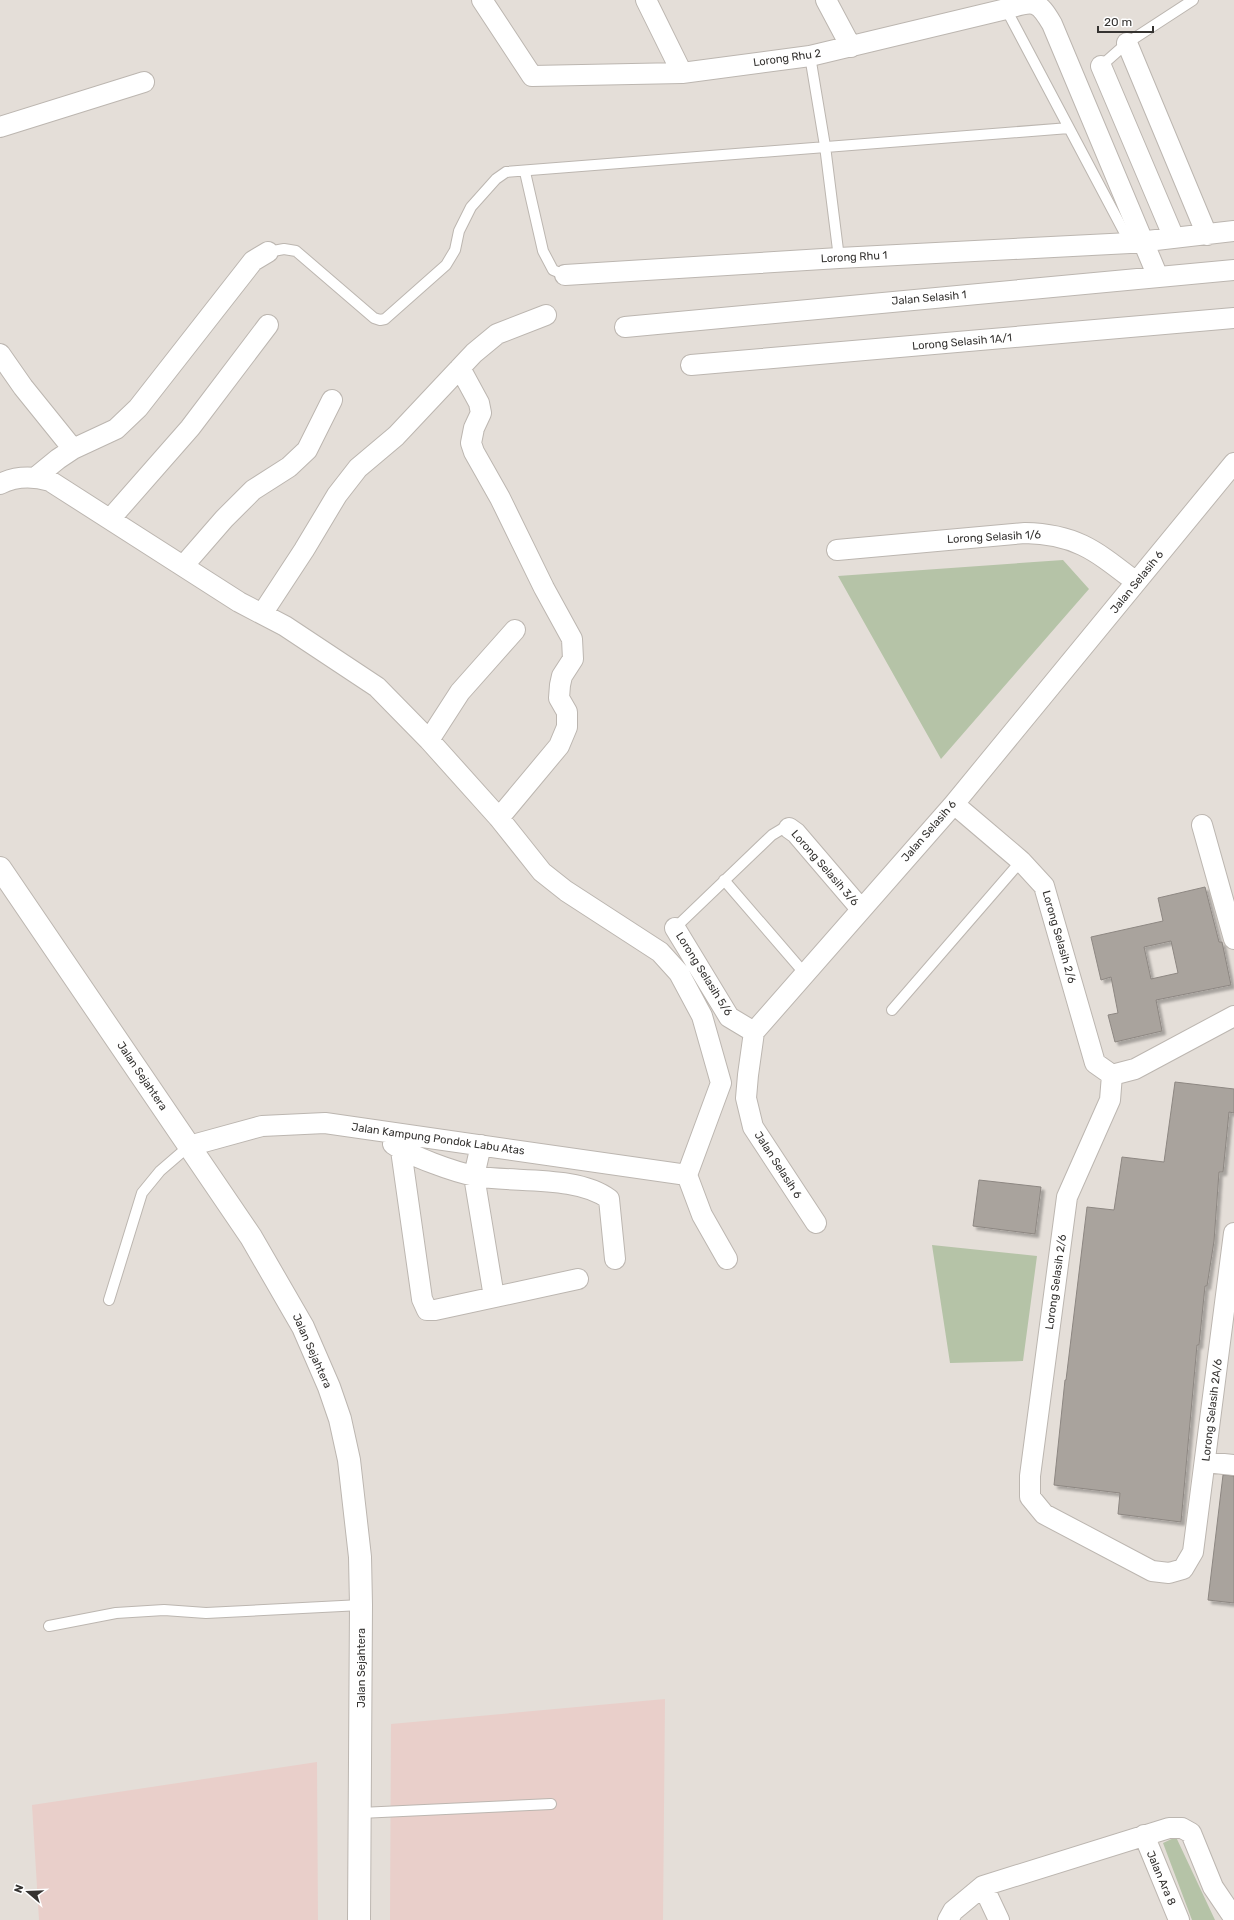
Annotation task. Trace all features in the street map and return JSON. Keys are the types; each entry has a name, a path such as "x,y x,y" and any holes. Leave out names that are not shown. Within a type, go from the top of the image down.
{"main road":[{"name":"Jalan Sejahtera","path":"0,868 250,1237 303,1327 329,1387 340,1419 349,1460 360,1557 360,1920"}],"street":[{"name":"Lorong Rhu 2","path":"482,0 532,76 682,72 810,56 1006,9 1024,2 1037,2 1043,7 1052,24 1136,243"},
{"path":"646,0 682,72"},
{"path":"826,0 851,47"},
{"path":"1127,43 1206,235"},
{"path":"1101,66 1174,238"},
{"path":"0,127 144,82"},
{"name":"Lorong Rhu 1","path":"565,275 839,258 1136,243 1234,231"},
{"path":"1136,243 1158,277"},
{"path":"36,477 58,458 73,449 100,438 116,429 138,408 253,261 268,252"},
{"name":"Jalan Selasih 1","path":"625,327 1234,270"},
{"path":"262,614 304,550 337,495 358,468 396,436 474,353 498,334 546,315"},
{"name":"Lorong Selasih 1A/1","path":"691,365 1234,318"},
{"path":"111,518 190,428 268,325"},
{"path":"0,354 23,387 73,449"},
{"path":"460,368 479,403 482,413 474,428 471,443 474,452 500,498 544,588 572,638 573,659 562,676 560,686 559,698 567,712 567,719 559,746 500,818"},
{"path":"184,565 224,519 253,490 289,467 307,450 332,400"},
{"name":"Jalan Selasih 6","path":"816,1223 753,1127 746,1098 754,1032 806,975 861,909 954,804 1234,463"},
{"path":"0,484 22,478 36,477 50,481 111,518 239,602 285,626 377,687 429,740 500,818 542,872 572,896 660,952 679,973 702,1016 722,1083 687,1175 702,1216 727,1259"},
{"name":"Lorong Selasih 1/6","path":"837,550 1011,534 1044,533 1070,539 1094,550 1136,582"},
{"path":"429,740 460,692 515,630"},
{"name":"Lorong Selasih 2/6","path":"954,804 1021,861 1044,886 1095,1063 1112,1076 1110,1100 1067,1197 1030,1476 1030,1497 1044,1514 1152,1571 1169,1573"},
{"path":"1202,825 1234,940"},
{"name":"Lorong Selasih 3/6","path":"789,828 796,833 861,909"},
{"name":"Lorong Selasih 5/6","path":"675,928 729,1017 754,1032"},
{"path":"1112,1076 1135,1069 1234,1016"},
{"path":"722,1083 734,1076 748,1075"},
{"name":"Jalan Kampung Pondok Labu Atas","path":"189,1146 262,1126 326,1123 370,1128 687,1175"},
{"path":"370,1128 401,1150 421,1159 474,1176 580,1185 598,1191 609,1199 615,1259"},
{"path":"481,1144 474,1176 494,1297"},
{"path":"401,1150 422,1299 427,1310 435,1310 578,1279"},
{"name":"Lorong Selasih 2A/6","path":"1169,1573 1183,1569 1193,1552 1234,1233"},
{"path":"1205,1462 1234,1465"},
{"path":"948,1920 953,1911 983,1886 1169,1828 1182,1828 1191,1833 1213,1887 1234,1918"},
{"name":"Jalan Ara 8","path":"1144,1835 1179,1920"},
{"path":"983,1886 999,1920"}],"lane":[{"path":"1101,66 1127,43 1193,0"},
{"path":"1006,9 1069,128 1136,243"},
{"path":"810,56 825,146 839,258"},
{"path":"268,252 284,249 296,251 374,318 380,320 385,319 446,265 455,250 459,231 471,207 496,178 506,172 525,172 825,146 1069,128"},
{"path":"525,172 543,251 553,270 565,275"},
{"path":"675,928 772,835 782,829 789,828"},
{"path":"892,1010 1021,861"},
{"path":"724,880 806,975"},
{"path":"109,1300 142,1193 160,1171 189,1146"},
{"path":"49,1626 116,1613 164,1610 206,1613 361,1605"},
{"path":"360,1813 551,1804"}],"shaded area":[{"path":"665,1699 663,1920 390,1920 391,1724"},
{"path":"317,1762 318,1920 39,1920 32,1805"}],"green space":[{"path":"1063,560 1089,589 941,759 838,576"},
{"path":"932,1245 1037,1256 1023,1361 950,1363"},
{"path":"1176,1837 1215,1920 1192,1920 1163,1843"}],"building":[{"path":"1205,887 1219,942 1222,942 1231,985 1156,1000 1162,1031 1115,1042 1108,1015 1118,1013 1111,977 1101,980 1091,937 1163,921 1158,898","holes":["1171,941 1178,973 1151,979 1144,947"]},
{"path":"1175,1082 1234,1089 1234,1113 1229,1112 1223,1172 1219,1172 1214,1241 1207,1286 1205,1286 1199,1345 1197,1345 1181,1522 1118,1514 1120,1493 1054,1485 1065,1380 1087,1207 1114,1210 1122,1157 1164,1162"},
{"path":"979,1180 1041,1187 1035,1234 973,1226"},
{"path":"1223,1475 1234,1476 1234,1603 1208,1600"}]}
